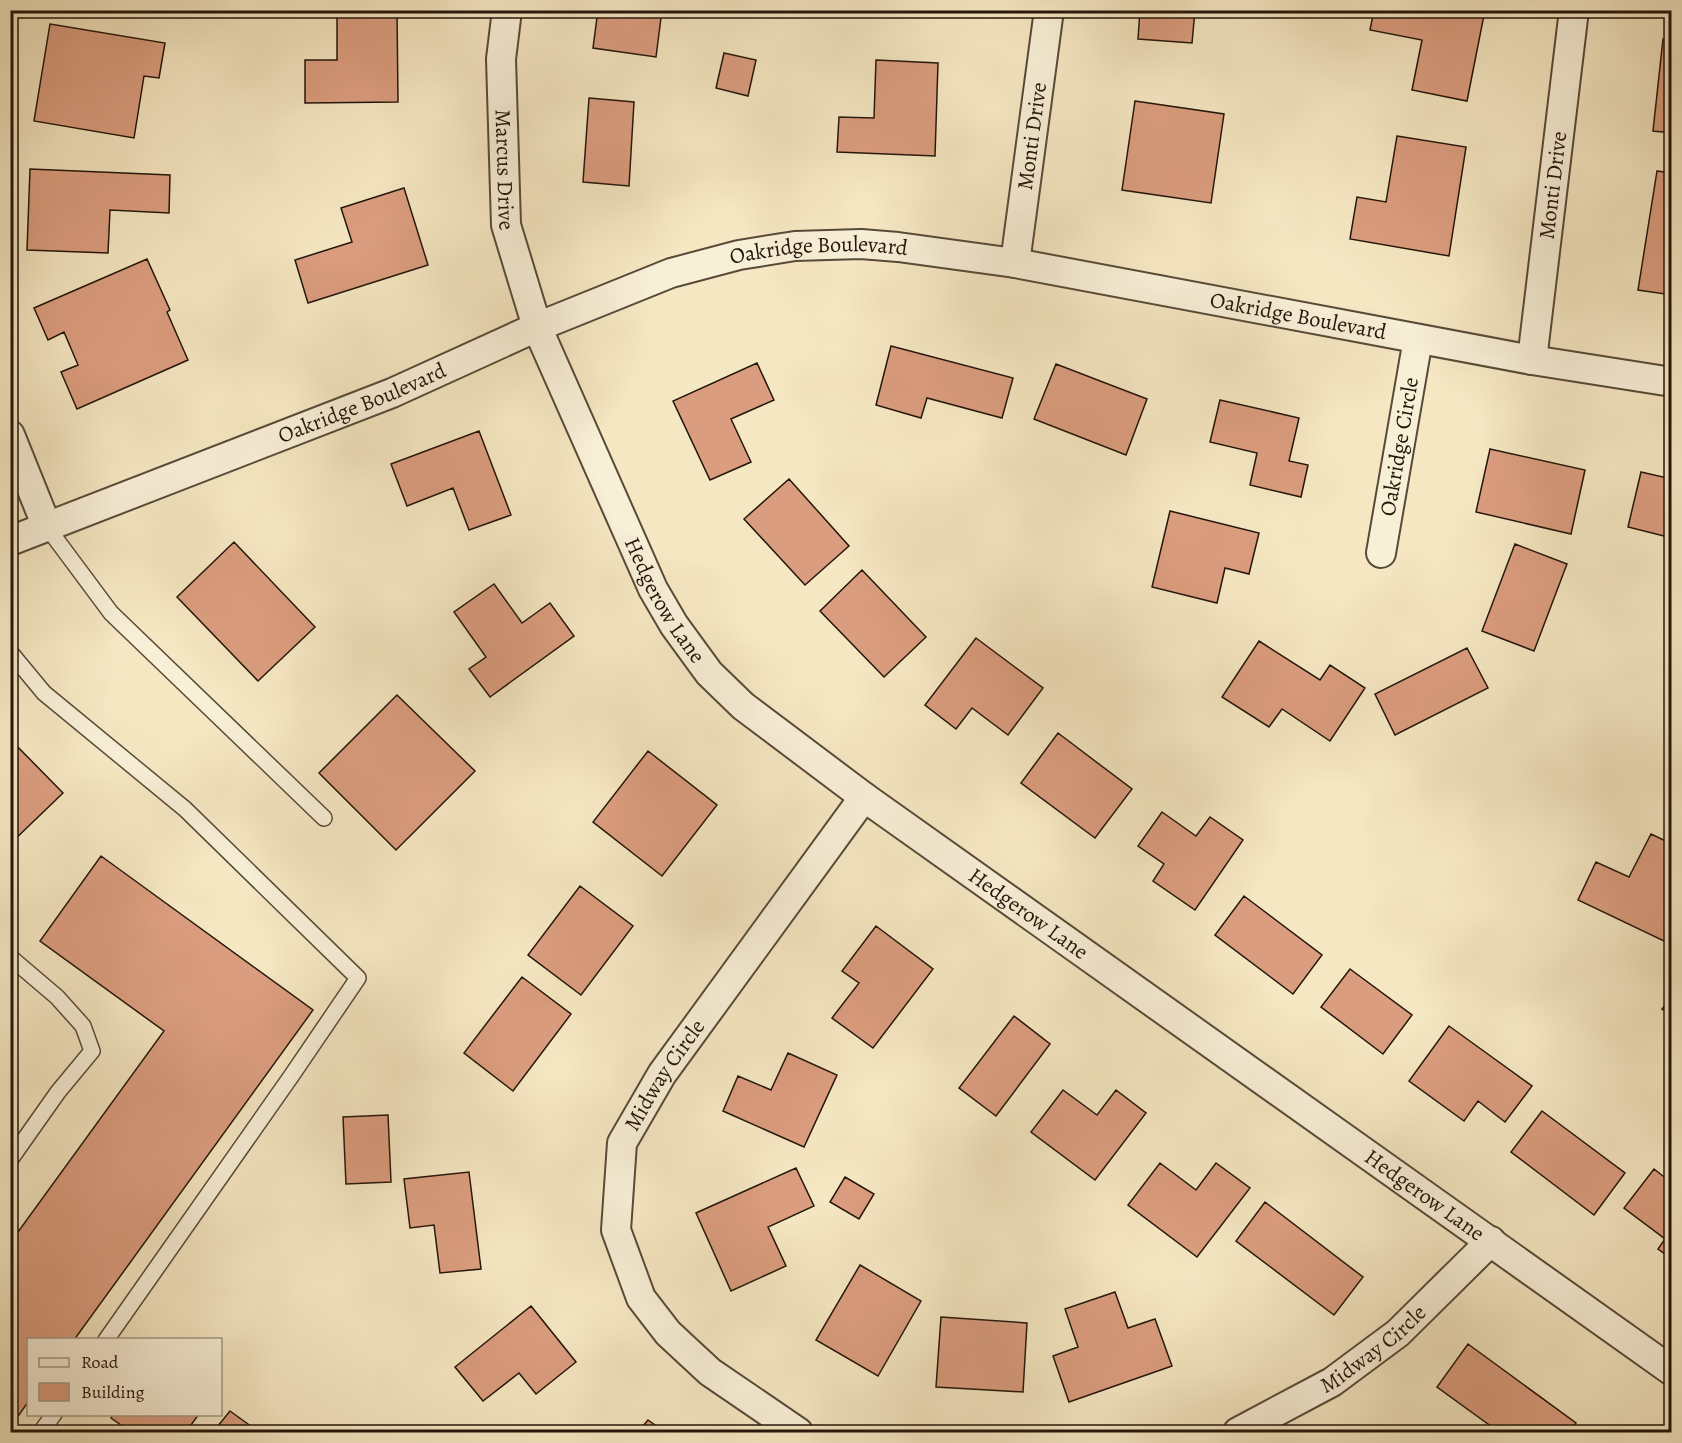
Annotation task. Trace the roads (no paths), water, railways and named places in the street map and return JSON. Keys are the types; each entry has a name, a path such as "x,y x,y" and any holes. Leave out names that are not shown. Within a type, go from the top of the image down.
{"street":[{"name":"Marcus Drive","path":"507,10 501,58 506,225 537,327"},
{"name":"Monti Drive","path":"1014,263 1049,10"},
{"name":"Monti Drive","path":"1532,360 1574,10"},
{"name":"Oakridge Boulevard","path":"10,541 392,393 537,327 671,273 765,250 805,246 861,244 925,249 1014,263 1532,360 1671,382"},
{"name":"Hedgerow Lane","path":"537,327 653,589 674,625 709,673 743,706 864,797 1671,1371"},
{"name":"Oakridge Circle","path":"1380,553 1418,339"},
{"path":"10,435 47,527"},
{"name":"Midway Circle","path":"798,1432 710,1372 668,1333 641,1298 616,1230 622,1143 662,1074 864,797"},
{"name":"Midway Circle","path":"1238,1432 1332,1382 1398,1333 1491,1241"}],"lane":[{"path":"47,527 111,613 324,818"},
{"path":"10,652 44,693 185,808 358,978 107,1338"},
{"path":"10,957 57,997 83,1026 92,1051 58,1092 10,1160"},
{"path":"41,1432 53,1416"}]}
